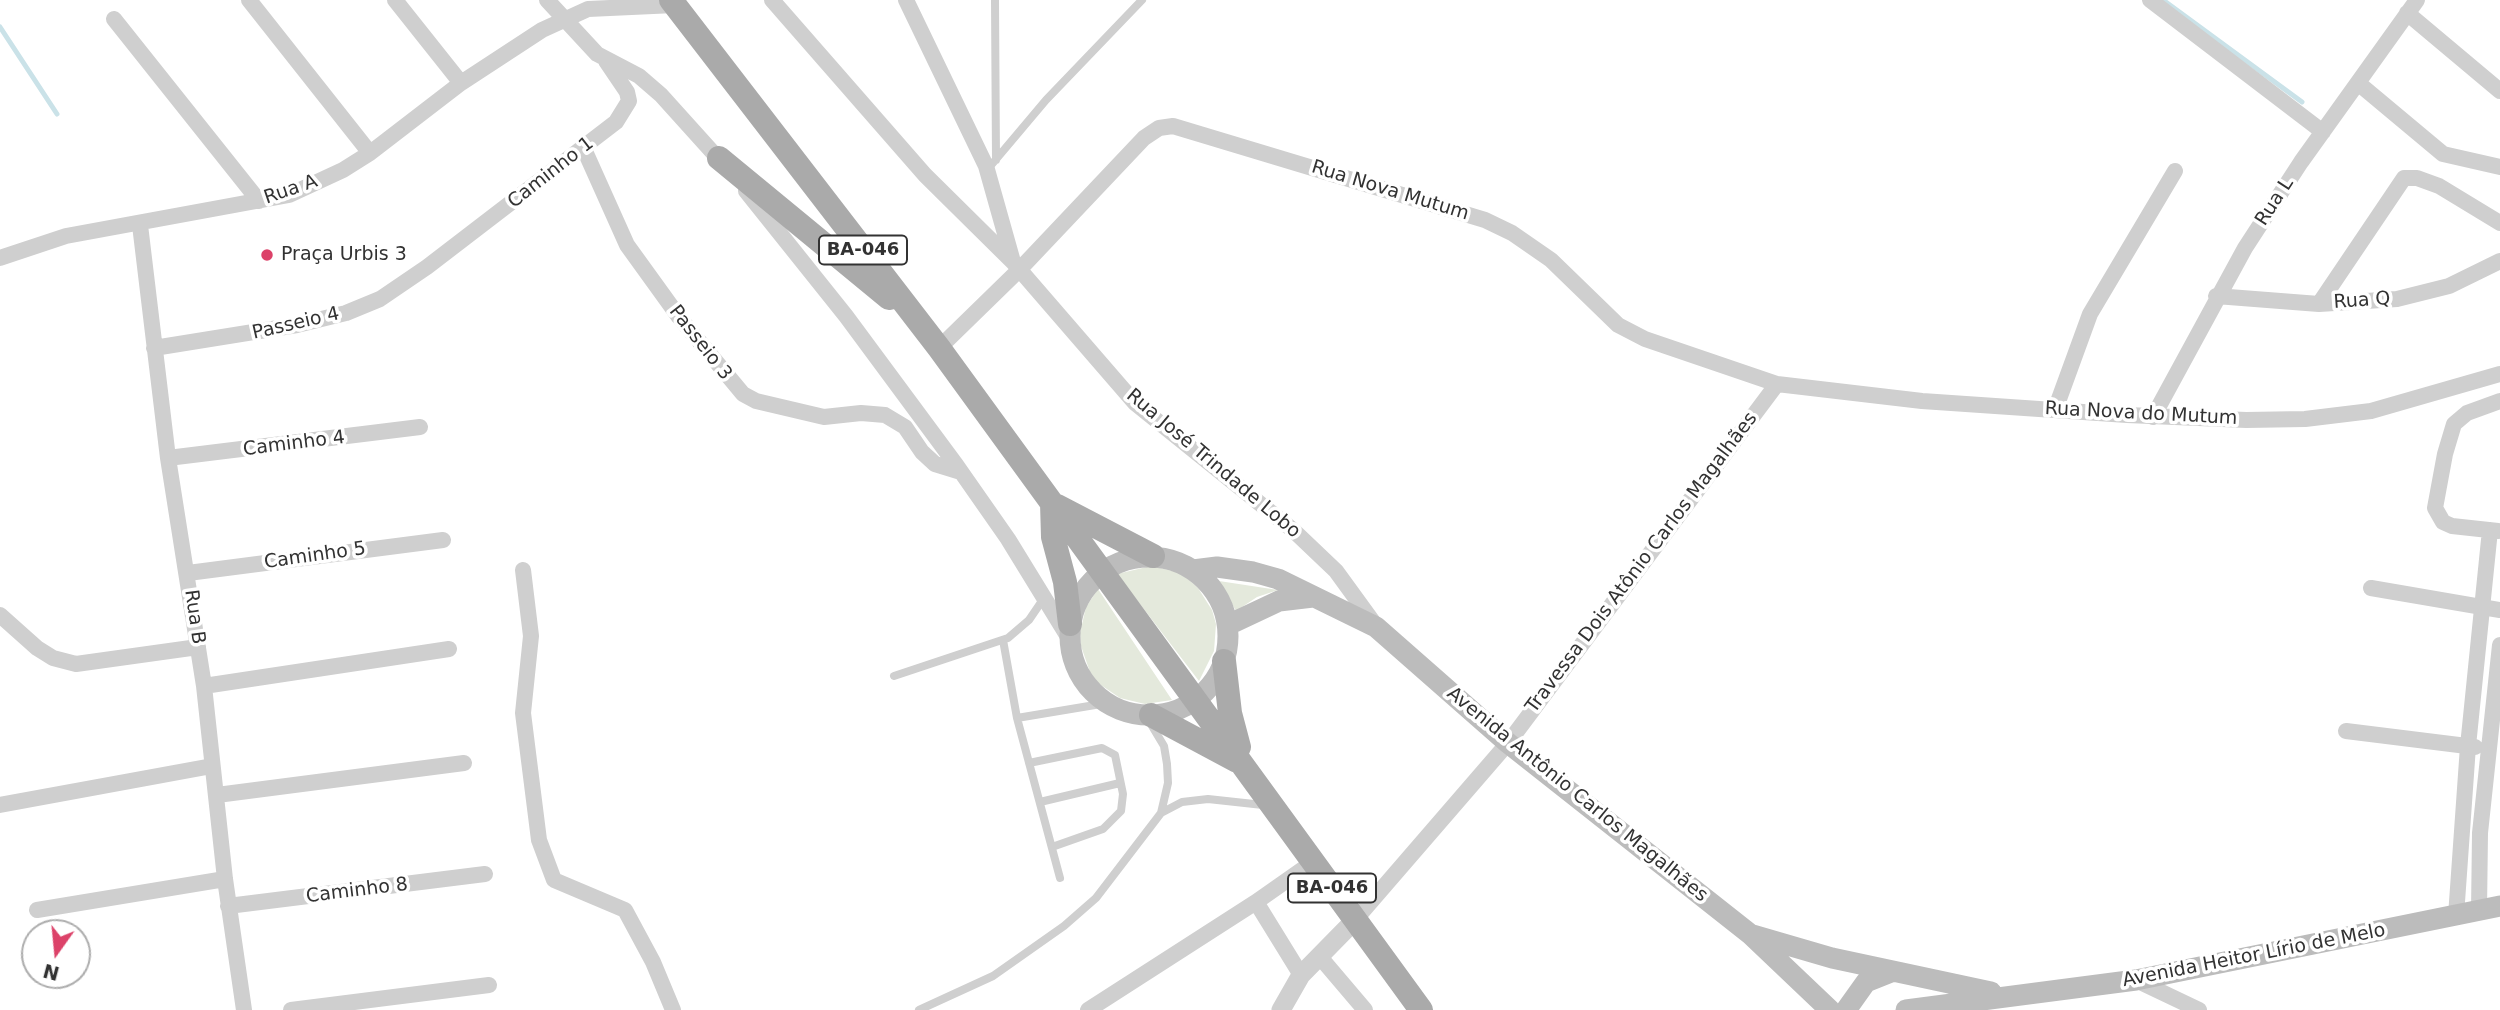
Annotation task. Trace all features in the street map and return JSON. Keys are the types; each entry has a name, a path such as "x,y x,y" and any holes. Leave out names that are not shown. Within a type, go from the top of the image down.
{"main road":[{"name":"BA-046","path":"673,2 939,348 1100,572 1198,699 1421,1010"},
{"path":"719,158 919,322"},
{"path":"1224,661 1217,679 1198,699 1176,711 1147,715 1128,713 1107,703 1089,688 1076,669 1065,582 1053,537 1052,503 1153,556 1174,560 1194,570 1210,585 1222,604 1228,625 1224,661 1230,713 1243,764"},
{"path":"1070,632 1076,604 1086,587 1100,572 1125,560 1153,556"},
{"name":"Avenida Antônio Carlos Magalhães","path":"1194,570 1217,567 1244,569 1278,579 1376,627 1508,743 1750,934 1830,1010"},
{"path":"1228,625 1271,603 1313,597"},
{"path":"1147,715 1243,764"},
{"name":"Avenida Heitor Lírio de Melo","path":"1908,1010 2136,980 2500,906"},
{"name":"Avenida Heitor Lírio de Melo","path":"1750,934 1891,972 2007,995"},
{"path":"1846,1010 1866,982 1891,972"}],"street":[{"path":"249,0 370,153"},
{"path":"396,0 461,83"},
{"name":"Rua José Trindade Lobo","path":"772,0 925,174 1017,266 1135,402 1302,539 1336,571 1376,627"},
{"path":"906,0 992,165 1017,266"},
{"path":"2150,0 2323,132"},
{"path":"556,8 588,9 673,2"},
{"path":"2412,6 2500,91"},
{"name":"Rua L","path":"2152,417 2217,296 2323,132 2412,6"},
{"path":"556,8 605,59 639,76 682,116 719,158 846,316 961,472 1044,598 1070,632"},
{"name":"Rua A","path":"0,258 66,236 140,225 289,195 342,170 370,153 461,83 542,30 556,8"},
{"path":"114,19 259,201"},
{"name":"Caminho 1","path":"427,267 616,122 628,101 627,92 605,59"},
{"path":"2358,83 2443,154 2500,167"},
{"name":"Rua Nova Mutum","path":"939,348 1144,138 1158,128 1173,126 1485,220 1511,233 1551,260 1618,324 1645,339 1777,384"},
{"name":"Passeio 3","path":"583,149 627,245 679,317 743,394 756,401 824,417 861,413 885,415 905,427 922,452 935,464 961,472"},
{"path":"2054,410 2090,314 2175,171"},
{"path":"2319,304 2404,178 2417,178 2439,186 2500,223"},
{"name":"Rua B","path":"140,225 168,458 204,686 228,906 244,1010"},
{"name":"Rua Q","path":"2217,296 2319,304 2370,302 2431,292 2467,279 2500,261"},
{"name":"Passeio 4","path":"154,348 242,336 346,313 380,299 427,267"},
{"name":"Rua Nova do Mutum","path":"1777,384 1922,401 2152,417 2246,420 2344,415 2402,404 2500,374"},
{"name":"Travessa Dois Atônio Carlos Magalhães","path":"1355,920 1508,743 1777,384"},
{"path":"2456,916 2460,834 2482,607 2495,531 2443,522 2435,508 2447,445 2454,424 2467,413 2500,401"},
{"name":"Caminho 4","path":"168,458 420,428"},
{"name":"Caminho 5","path":"188,573 443,540"},
{"path":"523,570 531,636 523,713 539,840 554,880 625,910 653,962 673,1010"},
{"path":"2371,588 2500,610"},
{"path":"0,615 37,648 53,658 76,664 198,647"},
{"path":"2479,911 2480,833 2500,645"},
{"path":"204,686 449,649"},
{"path":"2346,731 2489,748"},
{"path":"217,795 464,763"},
{"path":"0,805 212,766"},
{"path":"2460,834 2480,833"},
{"path":"1088,1010 1313,862"},
{"name":"Caminho 8","path":"228,906 485,874"},
{"path":"37,910 225,879"},
{"path":"1256,902 1301,975"},
{"path":"1281,1010 1301,975 1355,920"},
{"path":"1320,957 1365,1010"},
{"path":"2136,980 2199,1010"},
{"path":"291,1010 489,985"}],"lane":[{"path":"992,165 995,0"},
{"path":"992,165 1046,100 1142,0"},
{"path":"894,676 1003,640 1029,620 1044,598"},
{"path":"1003,640 1017,718 1060,878"},
{"path":"1017,718 1107,703"},
{"path":"919,1010 993,976 1064,926 1096,898 1161,813 1168,783 1167,764 1164,746 1147,715"},
{"path":"1029,763 1102,748 1110,749 1115,755 1121,783 1121,811 1109,825 1097,832 1052,847"},
{"path":"1040,802 1121,783"},
{"path":"1161,813 1182,802 1208,799 1273,807"}],"shaded area":[{"path":"1151,566 1177,572 1188,579 1198,588 1212,610 1216,624 1214,651 1199,681 1117,574"},
{"path":"1219,581 1278,590 1257,597 1236,611"},
{"path":"1098,589 1172,700 1145,704 1120,698 1098,683 1090,672 1081,646 1080,633 1086,607"}],"waterway":[{"path":"2163,0 2302,102"},
{"path":"0,27 57,114"}],"place":[{"name":"Praça Urbis 3","path":"267,255"}]}
